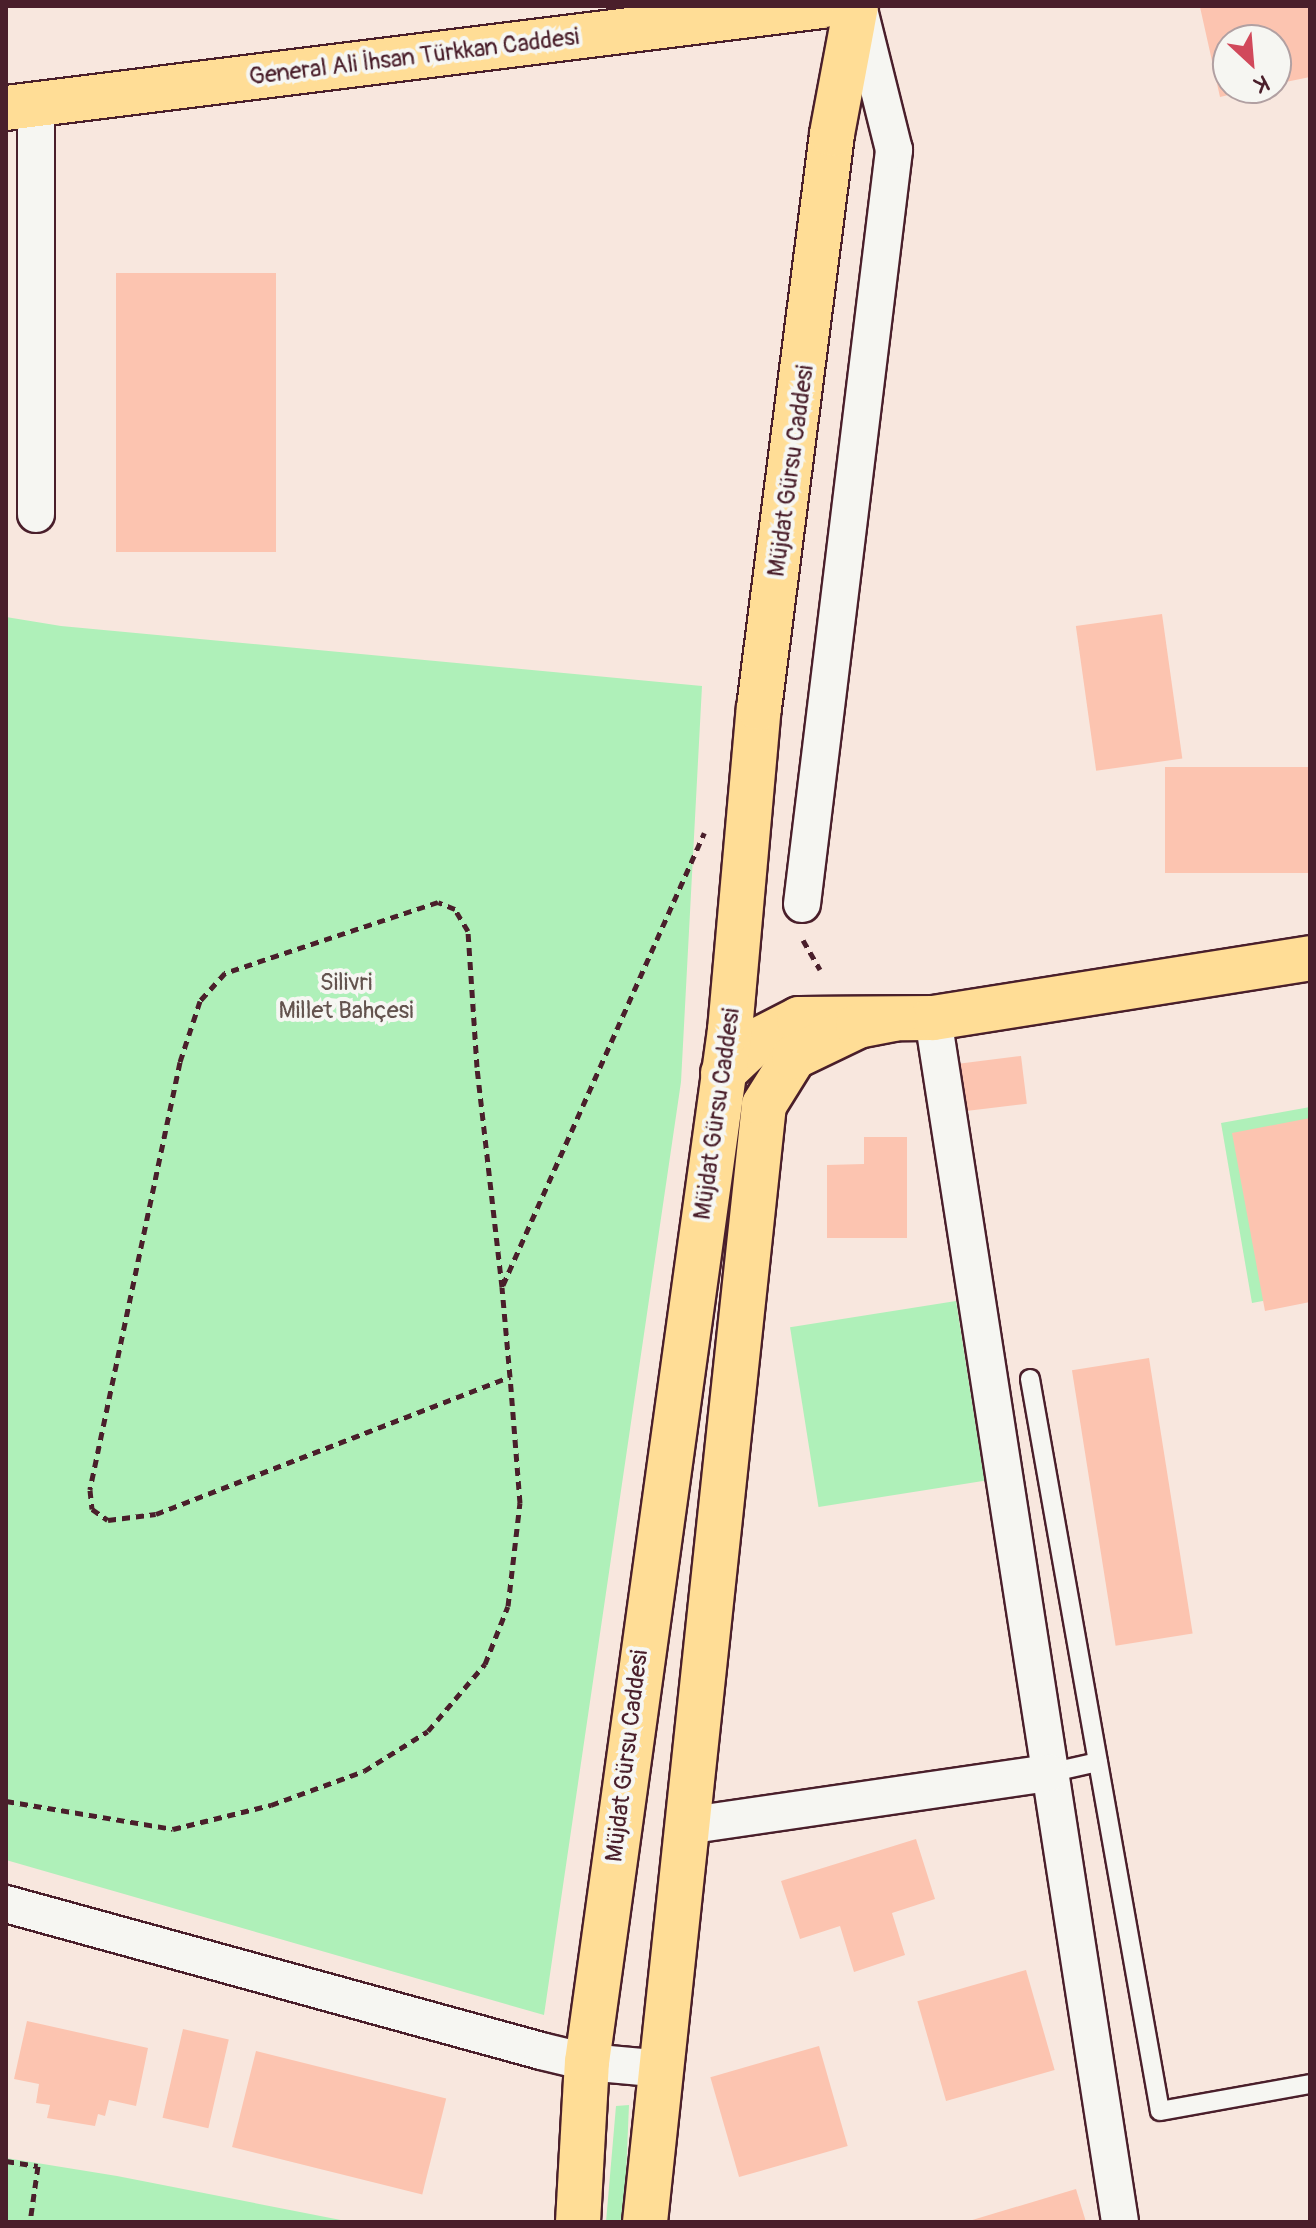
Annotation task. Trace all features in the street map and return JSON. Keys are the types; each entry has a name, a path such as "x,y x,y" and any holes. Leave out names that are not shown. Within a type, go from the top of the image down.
{"main road":[{"name":"General Ali İhsan Türkkan Caddesi","path":"21,106 732,13 822,6"},
{"name":"Müjdat Gürsu Caddesi","path":"578,2222 587,2062 745,902 759,708 832,134 857,6"},
{"path":"723,1073 758,1040 799,1019 914,1019 1310,958"},
{"name":"Müjdat Gürsu Caddesi","path":"645,2222 664,2069 685,1826 764,1105 794,1057 858,1026 914,1019"}],"street":[{"path":"802,904 894,150 857,6"},
{"path":"21,106 36,514"},
{"path":"914,1019 1049,1773 1120,2222"},
{"path":"685,1826 1049,1773"},
{"path":"6,1904 587,2062 664,2069"}],"lane":[{"path":"1030,1379 1160,2111 1310,2084"},
{"path":"1049,1773 1098,1762"}],"path":[{"path":"502,1287 708,824"},
{"path":"6,1801 173,1829 271,1805 364,1771 428,1731 485,1664 508,1606 520,1503 510,1377 502,1287 468,931 455,909 438,902 225,973 200,1001 180,1062 90,1490 92,1509 108,1520 156,1514 510,1377"},
{"path":"6,2161 38,2166 30,2222"}],"green space":[{"name":"Silivri Millet Bahçesi","path":"6,617 61,626 702,686 681,1082 544,2015 6,1860"},
{"path":"1310,1107 1310,1292 1252,1303 1221,1123"},
{"path":"956,1301 984,1481 819,1507 790,1327"},
{"path":"629,2105 624,2222 606,2222 616,2106"},
{"path":"6,2158 117,2176 351,2222 6,2222"}],"building":[{"path":"1310,6 1310,77 1292,81 1292,24 1212,24 1212,61 1200,7"},
{"path":"116,273 276,273 276,552 116,552"},
{"path":"1162,614 1182,759 1096,771 1076,626"},
{"path":"1165,767 1310,767 1310,873 1165,873"},
{"path":"1021,1056 1027,1104 966,1111 960,1063"},
{"path":"1310,1118 1310,1302 1265,1311 1232,1133"},
{"path":"864,1137 907,1137 907,1238 827,1238 827,1165 864,1164"},
{"path":"1149,1358 1193,1634 1116,1646 1072,1370"},
{"path":"916,1839 935,1899 892,1913 905,1955 854,1972 840,1926 800,1939 781,1881"},
{"path":"1026,1970 1055,2070 946,2101 917,2001"},
{"path":"27,2021 148,2048 136,2106 109,2100 105,2116 98,2114 95,2126 47,2118 50,2105 36,2103 39,2084 14,2079"},
{"path":"183,2029 229,2040 208,2128 163,2118"},
{"path":"819,2046 848,2146 739,2177 710,2077"},
{"path":"256,2051 446,2098 422,2194 232,2147"},
{"path":"1076,2189 1086,2222 969,2222 969,2221"}]}
